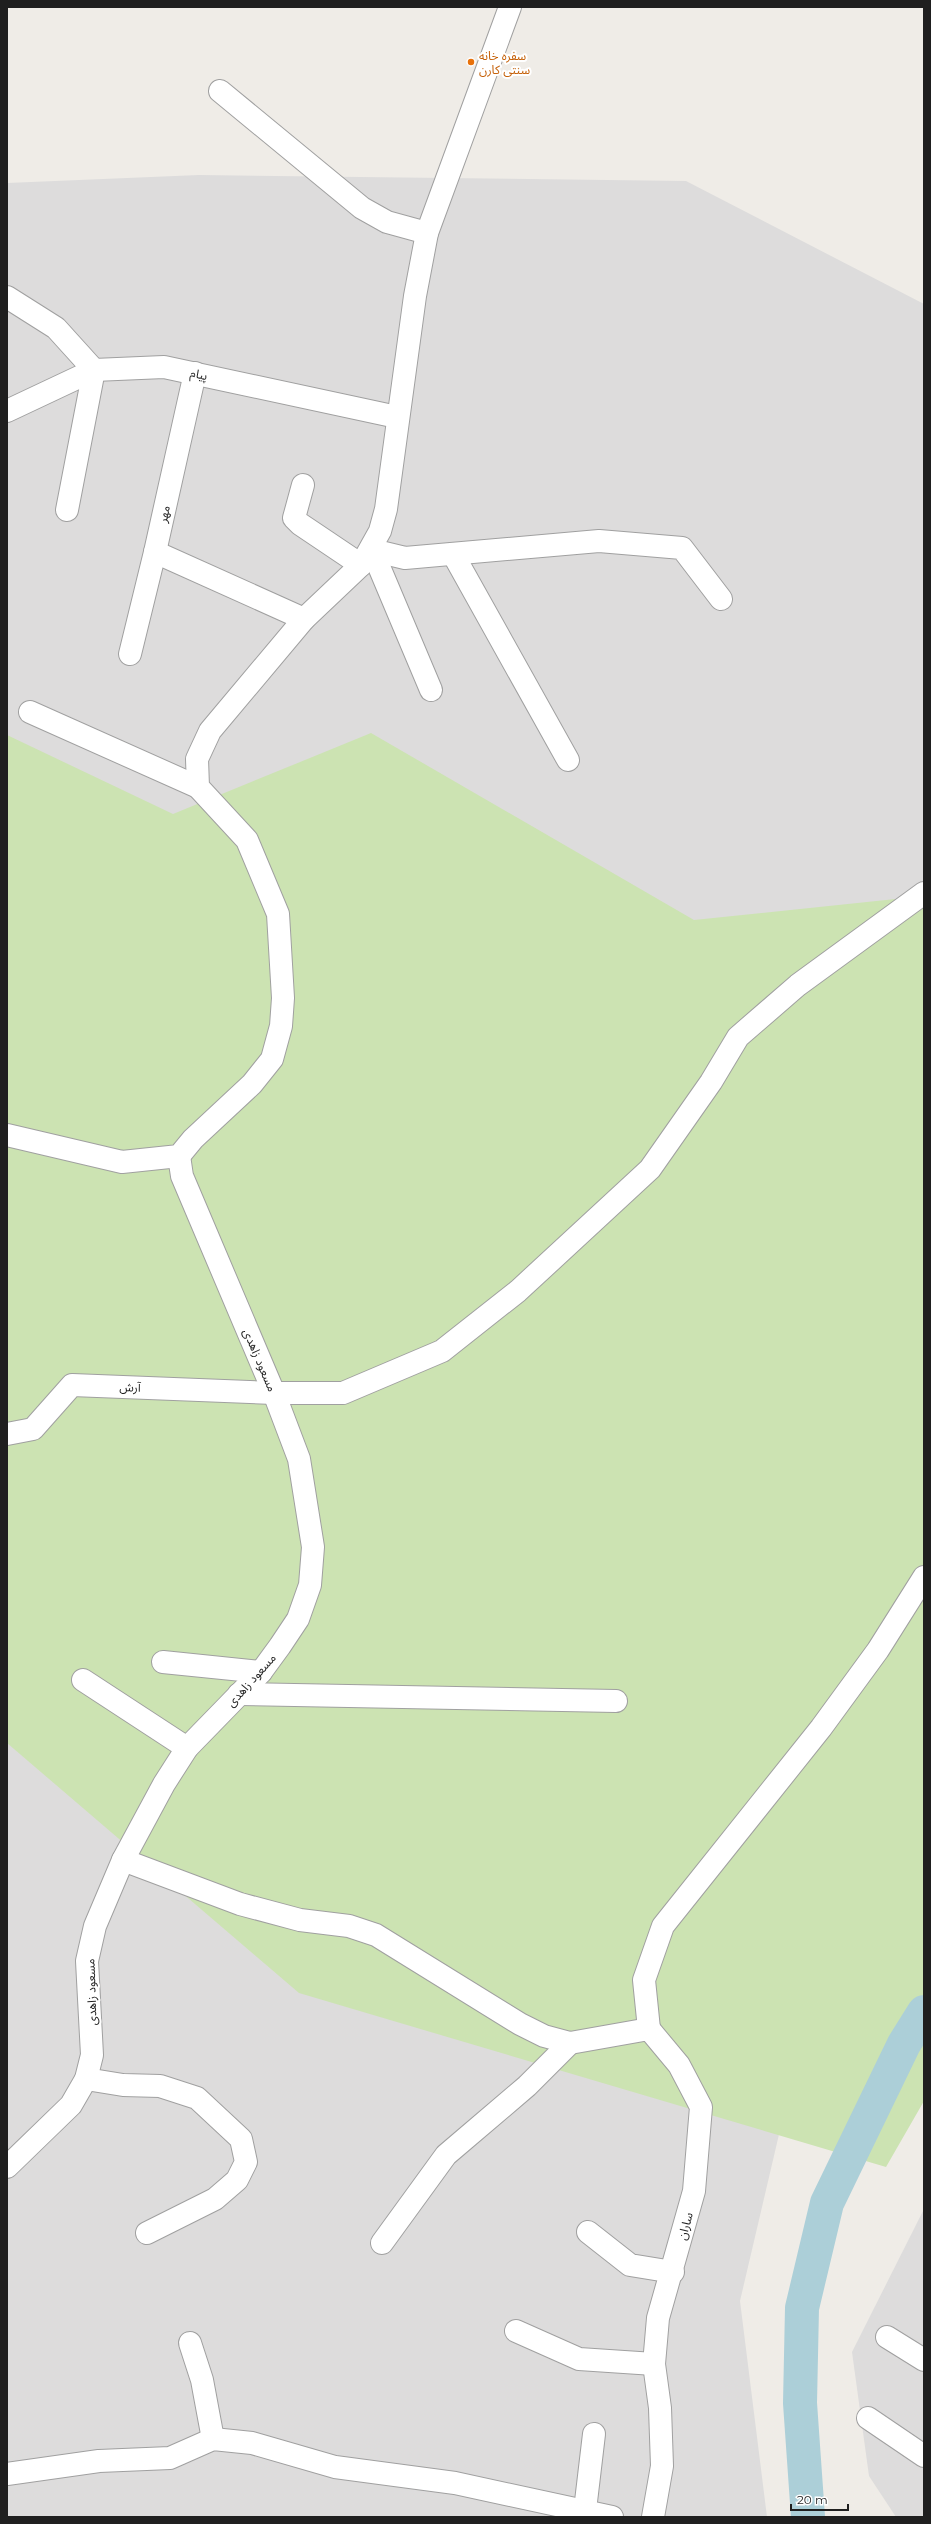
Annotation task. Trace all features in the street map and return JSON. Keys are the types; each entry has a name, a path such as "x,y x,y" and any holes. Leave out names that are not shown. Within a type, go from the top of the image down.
{"street":[{"path":"198,787 196,759 210,731 304,619 366,558 380,531 386,509 397,417 415,296 427,233 510,7"},
{"path":"220,91 362,208 387,222 427,233"},
{"path":"7,297 56,328 94,370 67,510"},
{"name":"پیام","path":"7,411 94,370 164,367 397,417"},
{"name":"مهر","path":"130,654 155,552 195,373"},
{"path":"303,485 294,518 300,524 366,558 405,558 599,541 682,548 721,599"},
{"path":"155,552 304,619"},
{"path":"453,554 568,760"},
{"path":"366,558 431,690"},
{"path":"7,1135 122,1162 179,1156 193,1139 252,1084 272,1059 281,1026 283,998 278,914 247,840 198,787 30,712"},
{"path":"274,1393 343,1393 442,1351 518,1291 650,1169 711,1082 738,1037 798,985 924,893"},
{"name":"مسعود زاهدی","path":"7,2167 71,2105 86,2079 92,2055 92,2017 87,1961 95,1926 123,1860 164,1784 188,1748 261,1672 298,1619 310,1585 313,1547 299,1459 274,1393 182,1176 179,1156"},
{"name":"آرش","path":"7,1434 33,1429 72,1385 274,1393"},
{"path":"123,1860 240,1904 300,1920 349,1926 376,1935 520,2024 544,2036 570,2043 649,2029 644,1980 663,1926 821,1728 878,1650 924,1577"},
{"path":"163,1662 261,1672"},
{"path":"83,1680 188,1748"},
{"path":"239,1694 616,1701"},
{"name":"ساران","path":"649,2029 680,2065 701,2107 694,2192 673,2272 658,2318 654,2364 660,2408 662,2466 653,2517"},
{"path":"382,2243 446,2155 527,2086 570,2043"},
{"path":"86,2079 123,2085 160,2086 197,2098 241,2140 246,2162 237,2180 215,2199 147,2233"},
{"path":"588,2232 630,2265 673,2272"},
{"path":"516,2331 579,2359 654,2364"},
{"path":"887,2337 924,2360"},
{"path":"190,2343 202,2380 213,2439"},
{"path":"868,2418 924,2456"},
{"path":"585,2510 594,2434"},
{"path":"7,2474 99,2461 170,2458 213,2439 252,2443 335,2467 455,2483 612,2517"}],"shaded area":[{"path":"199,175 686,181 924,304 924,1876 795,2066 740,2301 767,2517 7,2517 7,183"},
{"path":"924,2209 924,2517 896,2517 869,2476 852,2352"}],"green space":[{"path":"371,733 694,920 924,896 924,2101 886,2167 299,1993 7,1743 7,735 173,814"}],"waterway":[{"path":"808,2517 800,2403 802,2308 827,2203 904,2044 924,2012"}],"place":[{"name":"سفره خانه سنتی کارن","path":"471,62"}]}
